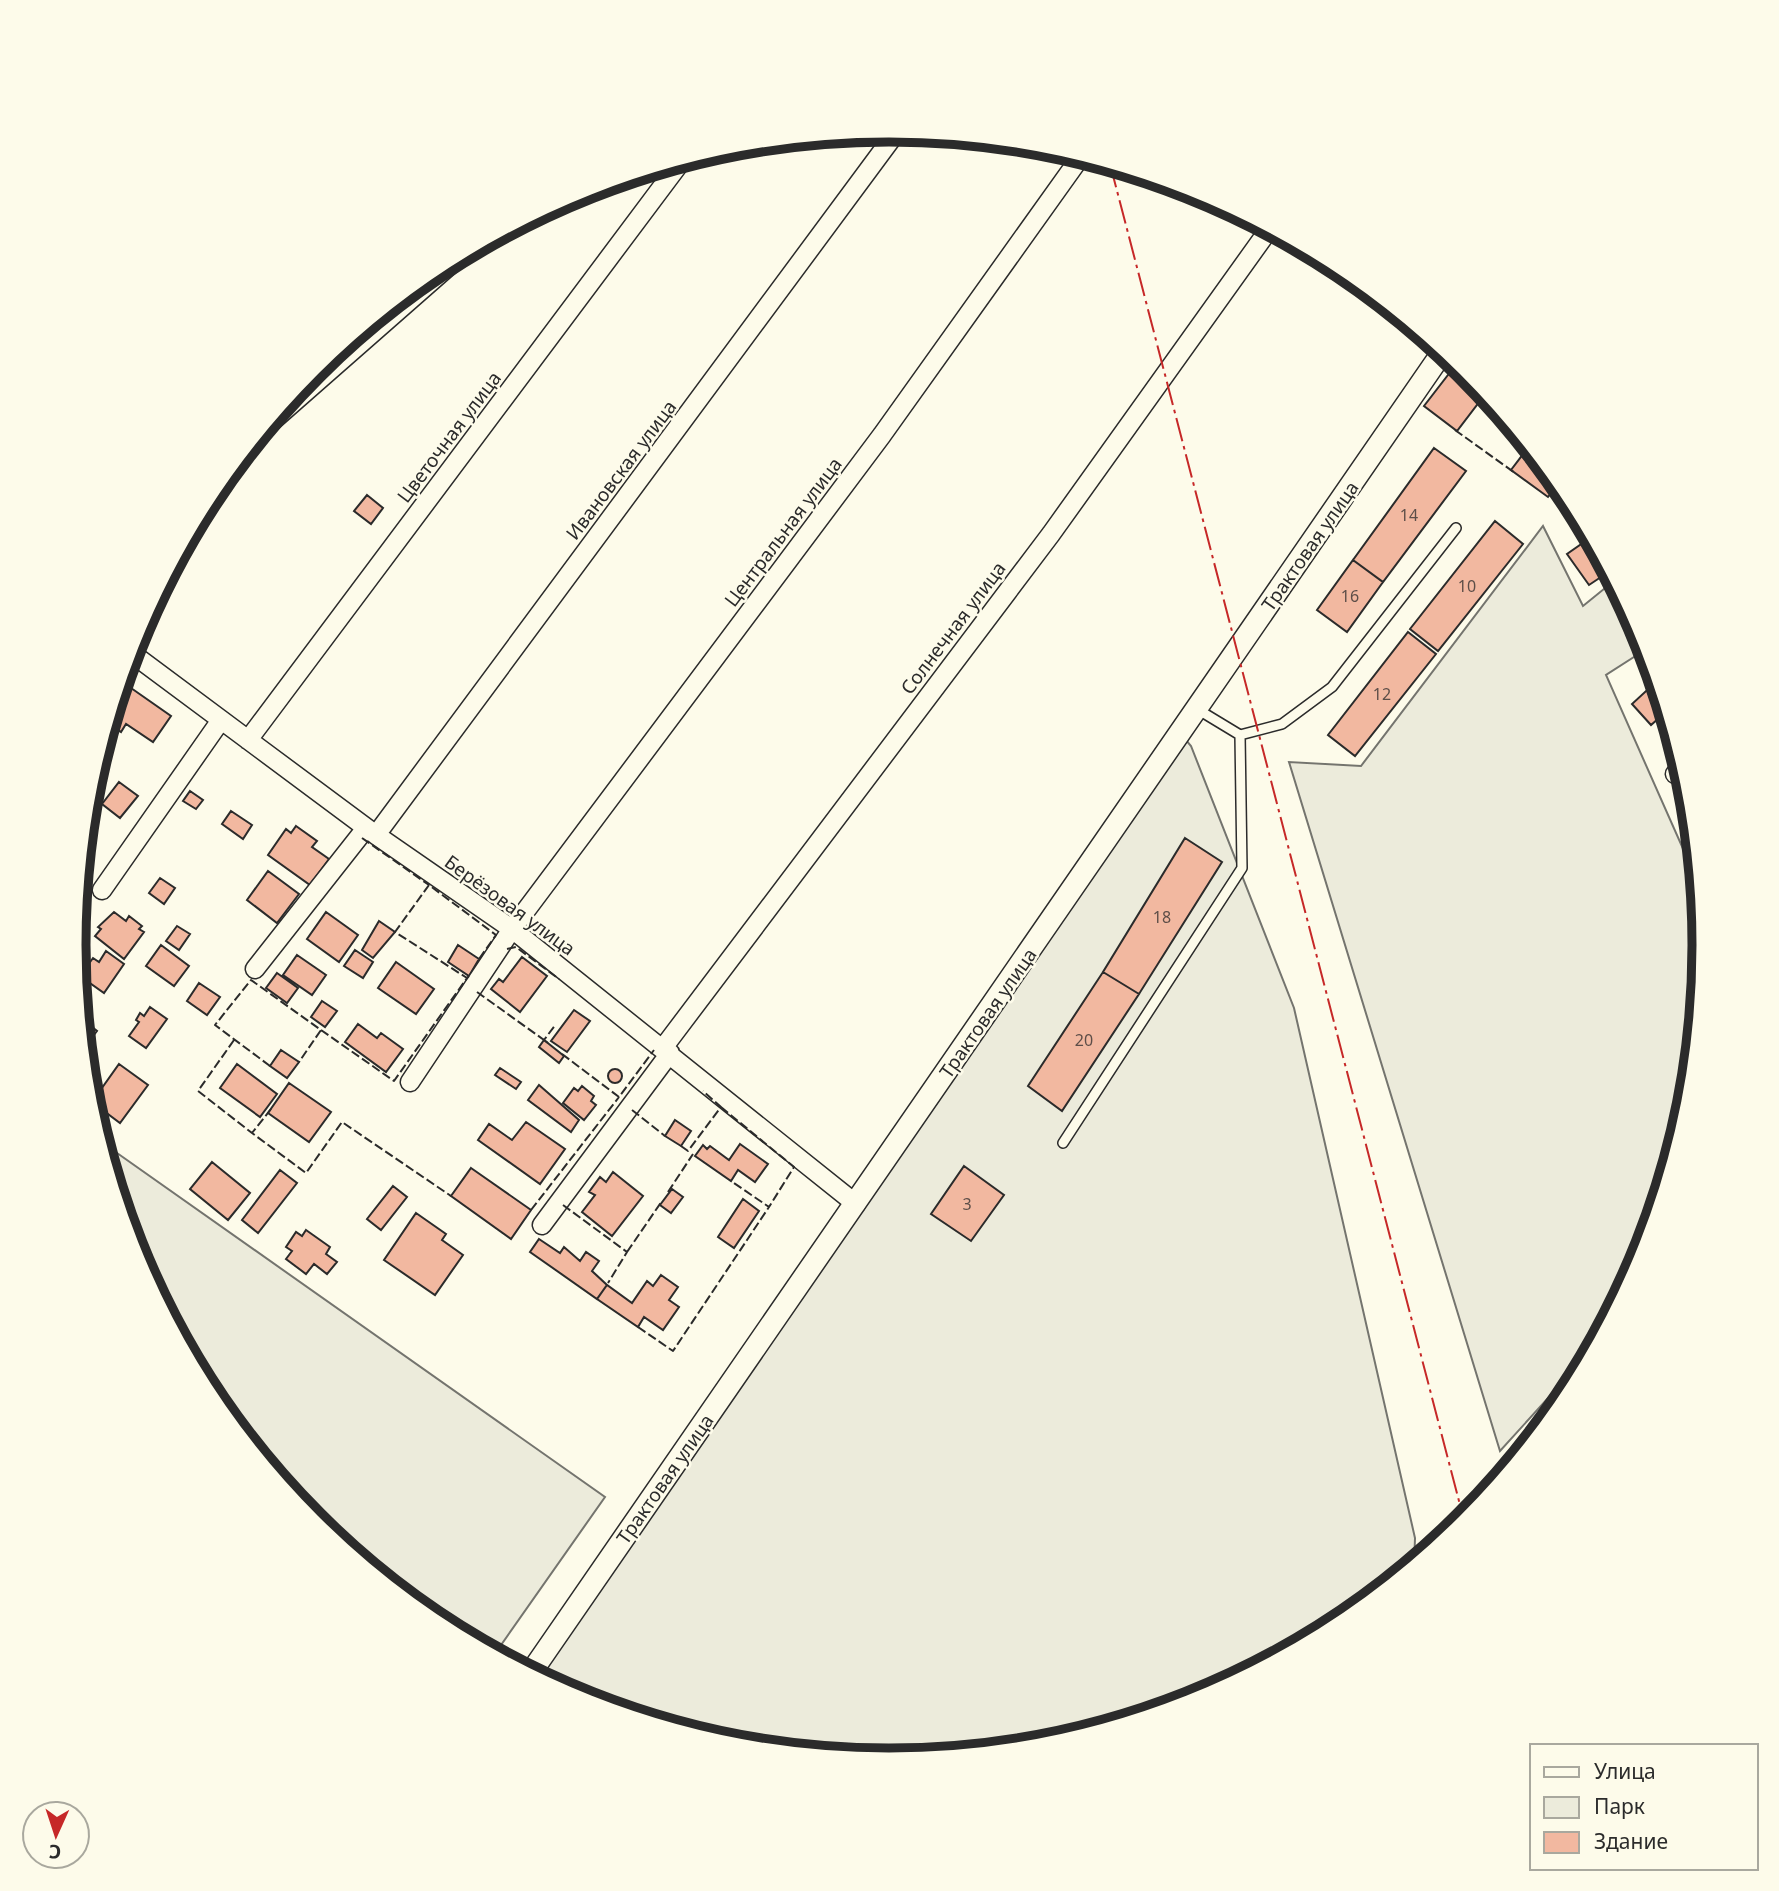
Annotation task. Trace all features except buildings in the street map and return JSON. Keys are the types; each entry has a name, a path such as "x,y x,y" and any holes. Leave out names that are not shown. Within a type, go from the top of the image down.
{"street":[{"name":"Ивановская улица","path":"255,969 371,832 889,142"},
{"name":"Центральная улица","path":"410,1082 512,929 882,435 1077,164"},
{"name":"Цветочная улица","path":"248,740 674,171"},
{"name":"Солнечная улица","path":"542,1225 666,1051 1051,534 1265,235"},
{"path":"315,383 405,304"},
{"name":"Трактовая улица","path":"535,1667 1438,359"},
{"name":"Берёзовая улица","path":"139,659 371,832 512,929 856,1204"},
{"path":"102,890 221,720"}],"lane":[{"path":"1197,709 1240,736 1282,724 1332,687 1456,528"},
{"path":"1063,1143 1242,868 1240,736"}],"green space":[{"path":"1543,526 1583,606 1608,586 1638,654 1606,675 1688,860 1693,946 1692,998 1686,1050 1678,1102 1651,1204 1610,1301 1568,1377 1500,1451 1289,762 1361,766"},
{"path":"1181,734 1191,746 1294,1008 1415,1538 1414,1554 1336,1614 1291,1642 1197,1688 1098,1722 994,1742 942,1748 837,1748 733,1734 631,1707 543,1670"},
{"path":"112,1149 605,1497 499,1648 443,1614 400,1583 321,1514 252,1435 221,1392 193,1347 147,1253 128,1204"}],"fence":[{"path":"1455,430 1515,473"},
{"path":"362,838 429,885"},
{"path":"469,976 467,978 395,932 429,885 496,935 479,959"},
{"path":"507,949 516,947 559,979"},
{"path":"321,1030 394,1081 467,978"},
{"path":"270,1066 215,1025 251,980 321,1030 299,1062"},
{"path":"477,992 544,1040"},
{"path":"548,1043 544,1040 556,1024"},
{"path":"234,1040 198,1091 252,1133"},
{"path":"562,1054 619,1097 654,1050"},
{"path":"681,1146 688,1151 721,1107 703,1091"},
{"path":"531,1210 619,1097"},
{"path":"721,1107 794,1167 769,1207 731,1181"},
{"path":"271,1109 252,1133 306,1173 342,1122 451,1196"},
{"path":"632,1110 665,1136"},
{"path":"668,1192 693,1154"},
{"path":"627,1252 662,1201"},
{"path":"563,1205 627,1252 608,1283"},
{"path":"638,1327 673,1351 769,1207"}],"power":[{"path":"1112,173 1461,1510"}]}
